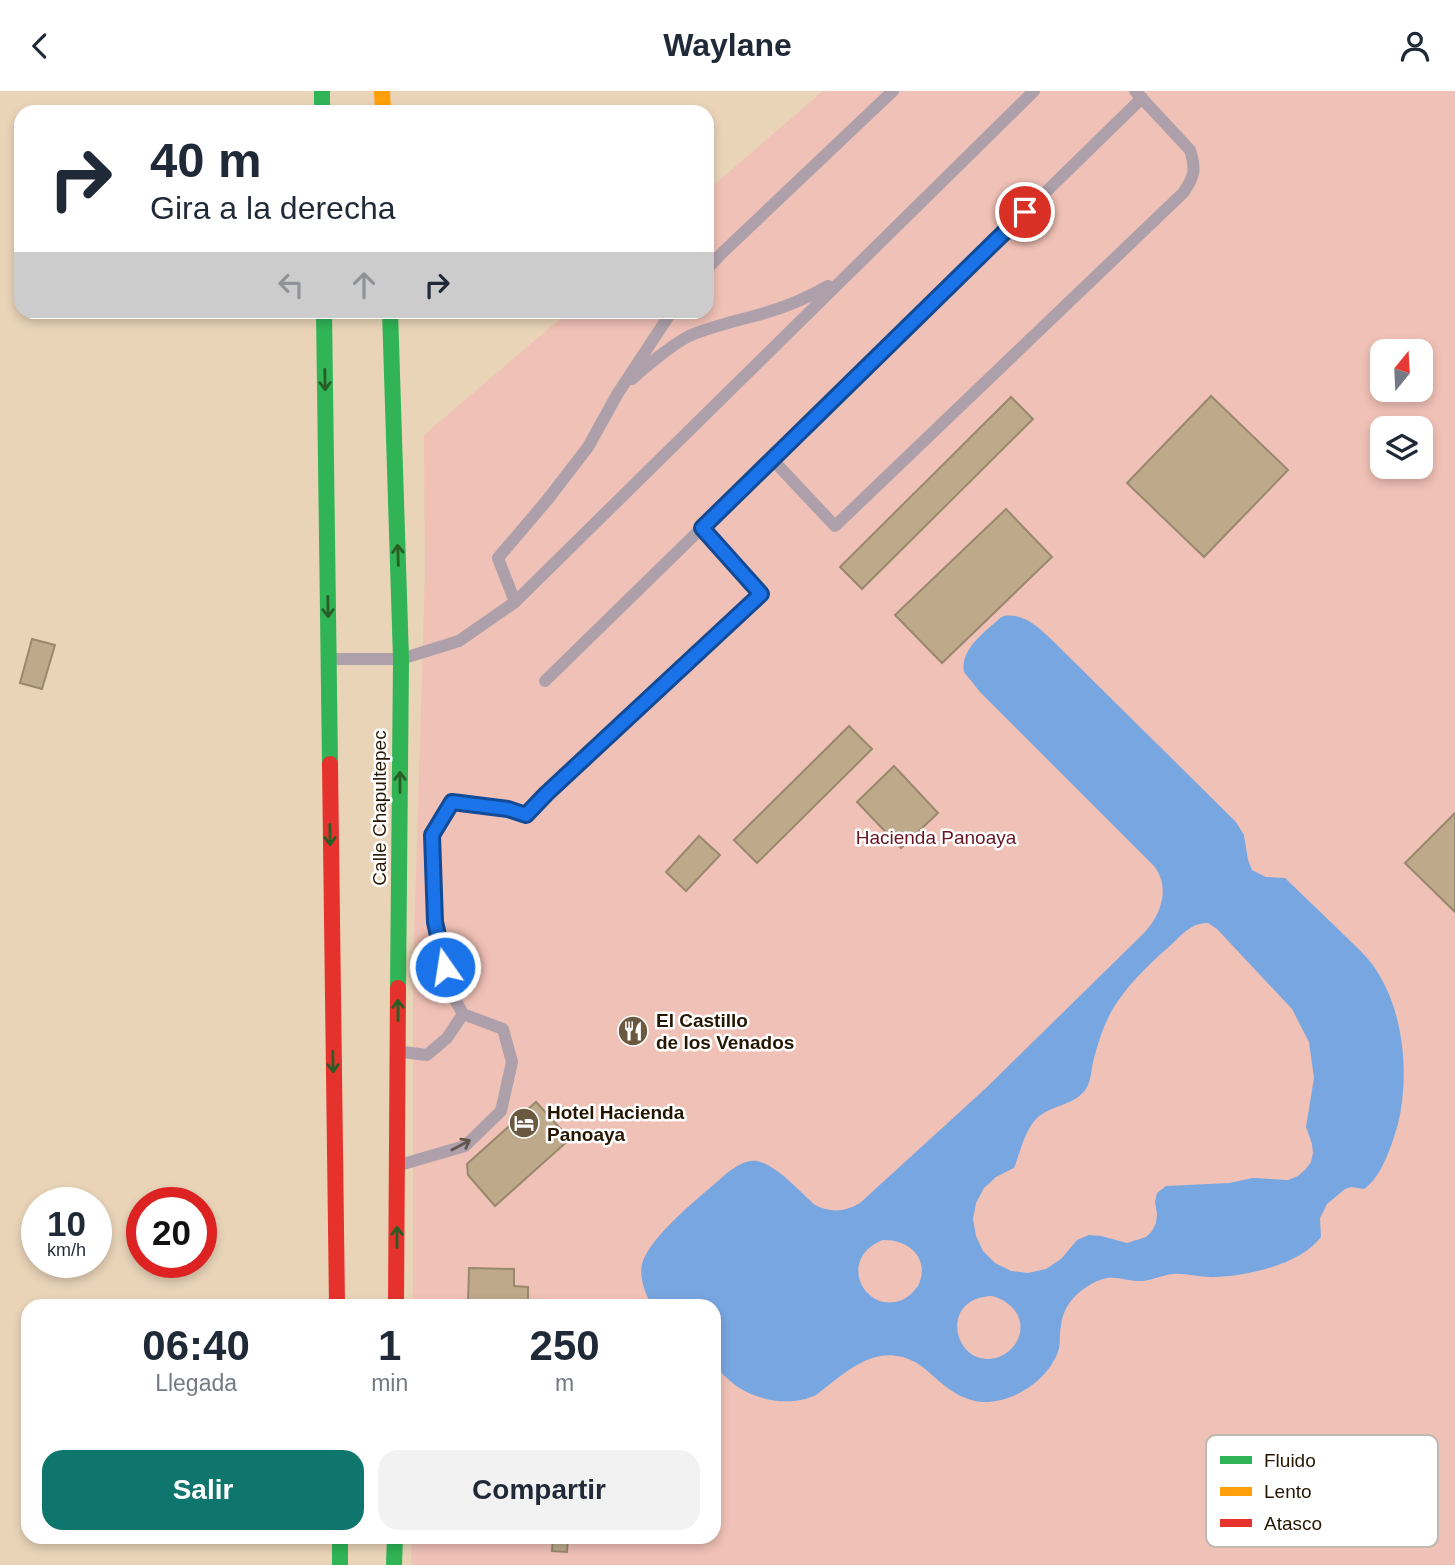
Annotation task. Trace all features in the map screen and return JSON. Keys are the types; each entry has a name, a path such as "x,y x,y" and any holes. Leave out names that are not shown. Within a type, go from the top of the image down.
{"main road":[{"path":"324,319 337,1299"},
{"name":"Calle Chapultepec","path":"390,319 401,659 396,1299"},
{"path":"340,1544 340,1565"},
{"path":"394,1565 395,1544"}],"lane":[{"path":"714,262 893,91"},
{"path":"328,659 401,659 458,641 515,602 1034,91"},
{"path":"545,681 1138,95 1189,150 1194,174 1183,193 835,526 772,459"},
{"path":"618,393 642,370 687,337 813,295 846,275"},
{"path":"515,602 498,558 588,447 618,393 668,319"},
{"path":"397,1166 465,1146 501,1111 512,1062 503,1029 463,1014 452,993 435,922 432,835 452,802 508,809 526,815 761,594 702,528"},
{"path":"398,1051 427,1055 447,1038 463,1014"}],"green space":[{"name":"Hacienda Panoaya","path":"823,91 1455,91 1455,1565 411,1565 412,1544 721,1544 721,1299 413,1299 413,977 425,573 424,435 560,319 714,319 714,185"}],"water":[{"path":"1012,616 1025,619 1048,636 1236,822 1244,835 1252,870 1266,877 1285,878 1372,964 1391,1000 1402,1041 1404,1084 1398,1124 1386,1159 1376,1177 1364,1189 1345,1189 1327,1204 1320,1218 1321,1237 1301,1254 1273,1267 1243,1274 1210,1277 1173,1274 1142,1281 1111,1278 1093,1283 1079,1292 1065,1311 1060,1329 1059,1349 1053,1363 1037,1381 1017,1394 994,1401 970,1400 949,1389 915,1362 901,1356 887,1355 862,1362 816,1395 796,1401 774,1401 744,1391 721,1372 721,1299 649,1299 641,1269 655,1241 679,1215 727,1173 749,1161 757,1161 772,1168 821,1208 838,1210 860,1203 986,1088 1144,933 1155,918 1162,901 1162,883 1154,866 980,692 964,672 966,656 981,635 1000,618","holes":["1208,923 1217,929 1292,1009 1309,1042 1314,1078 1306,1127 1312,1144 1311,1162 1298,1176 1288,1180 1253,1178 1229,1183 1166,1186 1157,1193 1156,1223 1146,1237 1127,1243 1089,1235 1077,1240 1061,1259 1046,1269 1028,1273 1011,1271 995,1263 983,1251 976,1236 973,1219 976,1203 984,1188 996,1177 1014,1168 1025,1136 1036,1119 1075,1099 1086,1089 1104,1027 1116,1003 1133,982 1152,962 1198,924","883,1240 909,1247 922,1267 918,1286 902,1300 888,1302 876,1299 867,1292 861,1282 858,1271 861,1259 869,1248","992,1296 1012,1307 1019,1319 1020,1333 1017,1341 1006,1353 996,1358 982,1358 970,1353 962,1343 958,1319 964,1308 975,1300"]}],"building":[{"path":"1211,396 1288,470 1204,557 1127,483"},
{"path":"1011,397 1033,419 862,589 840,567"},
{"path":"1006,509 1052,557 942,663 895,615"},
{"path":"32,639 55,645 42,689 20,683"},
{"path":"849,726 872,749 757,863 734,840"},
{"path":"894,766 938,813 901,848 857,802"},
{"path":"1455,813 1455,912 1405,863"},
{"path":"699,836 720,855 686,891 666,872"},
{"path":"536,1102 570,1139 495,1206 468,1175 467,1164"},
{"path":"469,1268 514,1269 514,1286 528,1287 528,1299 468,1299"},
{"path":"552,1544 568,1544 567,1552 552,1551"}],"traffic: fast":[{"path":"322,91 322,105"},
{"path":"324,319 330,764"},
{"path":"390,319 401,659 398,988"},
{"path":"340,1544 340,1565"},
{"path":"394,1565 395,1544"}],"traffic: slow":[{"path":"382,91 383,105"}],"traffic: jam":[{"path":"330,764 337,1299"},
{"path":"396,1299 398,988"}],"place":[{"name":"El Castillo de los Venados","path":"633,1031"},
{"name":"Hotel Hacienda Panoaya","path":"524,1123"}],"route":[{"path":"445,967 435,922 432,835 452,802 508,809 526,815 761,594 702,528 1025,212"}]}
